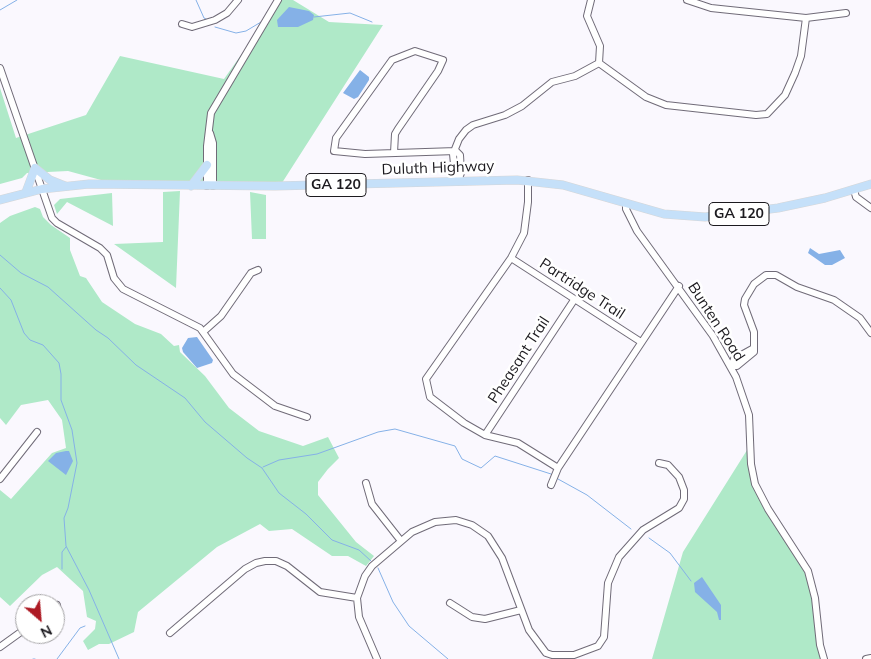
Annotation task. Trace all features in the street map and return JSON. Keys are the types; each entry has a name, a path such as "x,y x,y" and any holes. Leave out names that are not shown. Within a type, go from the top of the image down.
{"main road":[{"path":"190,186 207,166"},
{"path":"26,192 35,168 50,180 65,186"},
{"name":"Duluth Highway","path":"0,200 42,189 112,183 210,186 528,180 563,185 664,214 705,217 778,208 854,190 871,184"}],"street":[{"path":"182,24 192,27 215,20 227,13 238,0"},
{"path":"210,186 207,166 211,113 278,0"},
{"path":"591,0 587,16 600,46 598,63"},
{"path":"687,0 711,8 806,18 846,13"},
{"path":"598,63 646,97 666,105 756,115 767,114 785,95 795,73 801,56 806,18"},
{"path":"394,153 395,134 438,71 443,60 415,51 392,60 336,138 334,151 365,154 456,151 460,155 461,173 458,181"},
{"path":"456,151 459,139 472,125 505,115 522,106 552,82 575,76 598,63"},
{"path":"0,68 52,218 57,223 100,248 107,255 114,278 123,289 203,332 233,374 274,406 307,417"},
{"path":"209,132 213,143 210,186"},
{"path":"528,180 528,202 524,233 510,258 426,379 427,390 436,402 485,435 518,443 558,468"},
{"path":"854,190 856,197 871,208"},
{"name":"Bunten Road","path":"626,204 637,231 679,286 731,365 749,415 751,464 755,484 768,509 808,571 815,598 820,645 824,659"},
{"name":"Partridge Trail","path":"510,258 641,342"},
{"path":"203,332 221,316 251,274 258,270"},
{"path":"731,365 737,366 752,349 755,340 754,332 744,305 745,299 754,284 766,276 776,275 797,287 834,300 860,318 871,333"},
{"path":"551,485 558,468 679,286"},
{"name":"Pheasant Trail","path":"485,435 574,300"},
{"path":"0,479 38,432"},
{"path":"377,659 361,626 357,598 365,576 372,566 417,529 434,522 456,520 472,525 488,536 502,558 529,630 546,652 552,655 574,655 598,646 604,637 608,583 619,557 643,530 679,508 684,498 684,490 679,477 668,465 659,462"},
{"path":"366,483 372,504 402,541"},
{"path":"170,633 245,569 265,561 276,561 287,566 320,592 357,598"},
{"path":"450,603 472,617 485,619 504,616 521,610"},
{"path":"0,636 3,646 15,637"},
{"path":"866,659 871,658"}],"green space":[{"path":"280,0 293,0 329,22 383,25 280,186 112,183 68,171 27,173 22,178 0,184 0,88 16,138 86,115 120,56 224,79"},
{"path":"180,191 176,288 114,244 163,242 163,192"},
{"path":"250,192 266,195 266,239 252,239"},
{"path":"112,193 113,226 67,202 57,214 54,205 60,199"},
{"path":"35,207 40,209 43,217 51,225 70,238 70,250 80,276 86,278 102,302 135,324 161,334 174,346 179,345 180,352 205,376 229,408 259,431 303,446 328,437 339,458 318,482 318,495 356,542 374,556 366,566 348,556 332,556 292,529 269,531 260,524 217,547 138,612 134,632 109,644 99,644 88,650 83,641 95,629 96,621 87,617 83,591 57,567 42,575 22,594 15,594 15,601 10,606 0,597 0,490 11,499 52,453 66,448 62,420 48,400 21,405 6,425 0,418 0,223 10,216"},
{"path":"749,447 752,484 799,552 811,588 815,619 827,659 652,659 683,552"}],"water":[{"path":"289,7 309,11 314,15 313,20 298,27 278,27 277,20"},
{"path":"360,70 369,77 369,80 358,97 354,99 343,93"},
{"path":"810,248 819,254 840,250 845,258 832,265 825,265 808,253"},
{"path":"197,337 213,360 212,363 197,368 183,352 182,348 188,338"},
{"path":"69,451 73,461 66,475 48,461 56,453"},
{"path":"702,577 721,605 721,620 719,620 717,612 695,592 694,583"}],"waterway":[{"path":"0,10 17,0"},
{"path":"196,0 204,18 208,20"},
{"path":"314,17 350,13 372,22"},
{"path":"215,27 236,33 246,31 261,22"},
{"path":"0,255 21,273 48,287 96,330 108,338 136,365 185,398 205,422 247,458 262,468 279,493 306,514 332,540 359,550 371,561"},
{"path":"0,288 11,300 24,333 30,340 43,345 59,363 61,400 72,430 77,463 68,508 64,518 66,546 89,590 119,659"},
{"path":"263,467 279,460 317,454 378,432 395,429 455,446 462,459 481,468 495,456 551,474"},
{"path":"558,479 587,495 631,529"},
{"path":"649,538 670,553 691,581"},
{"path":"62,569 62,552 66,547"},
{"path":"378,568 393,602 409,626 448,659"},
{"path":"57,659 80,628 85,626"}]}
